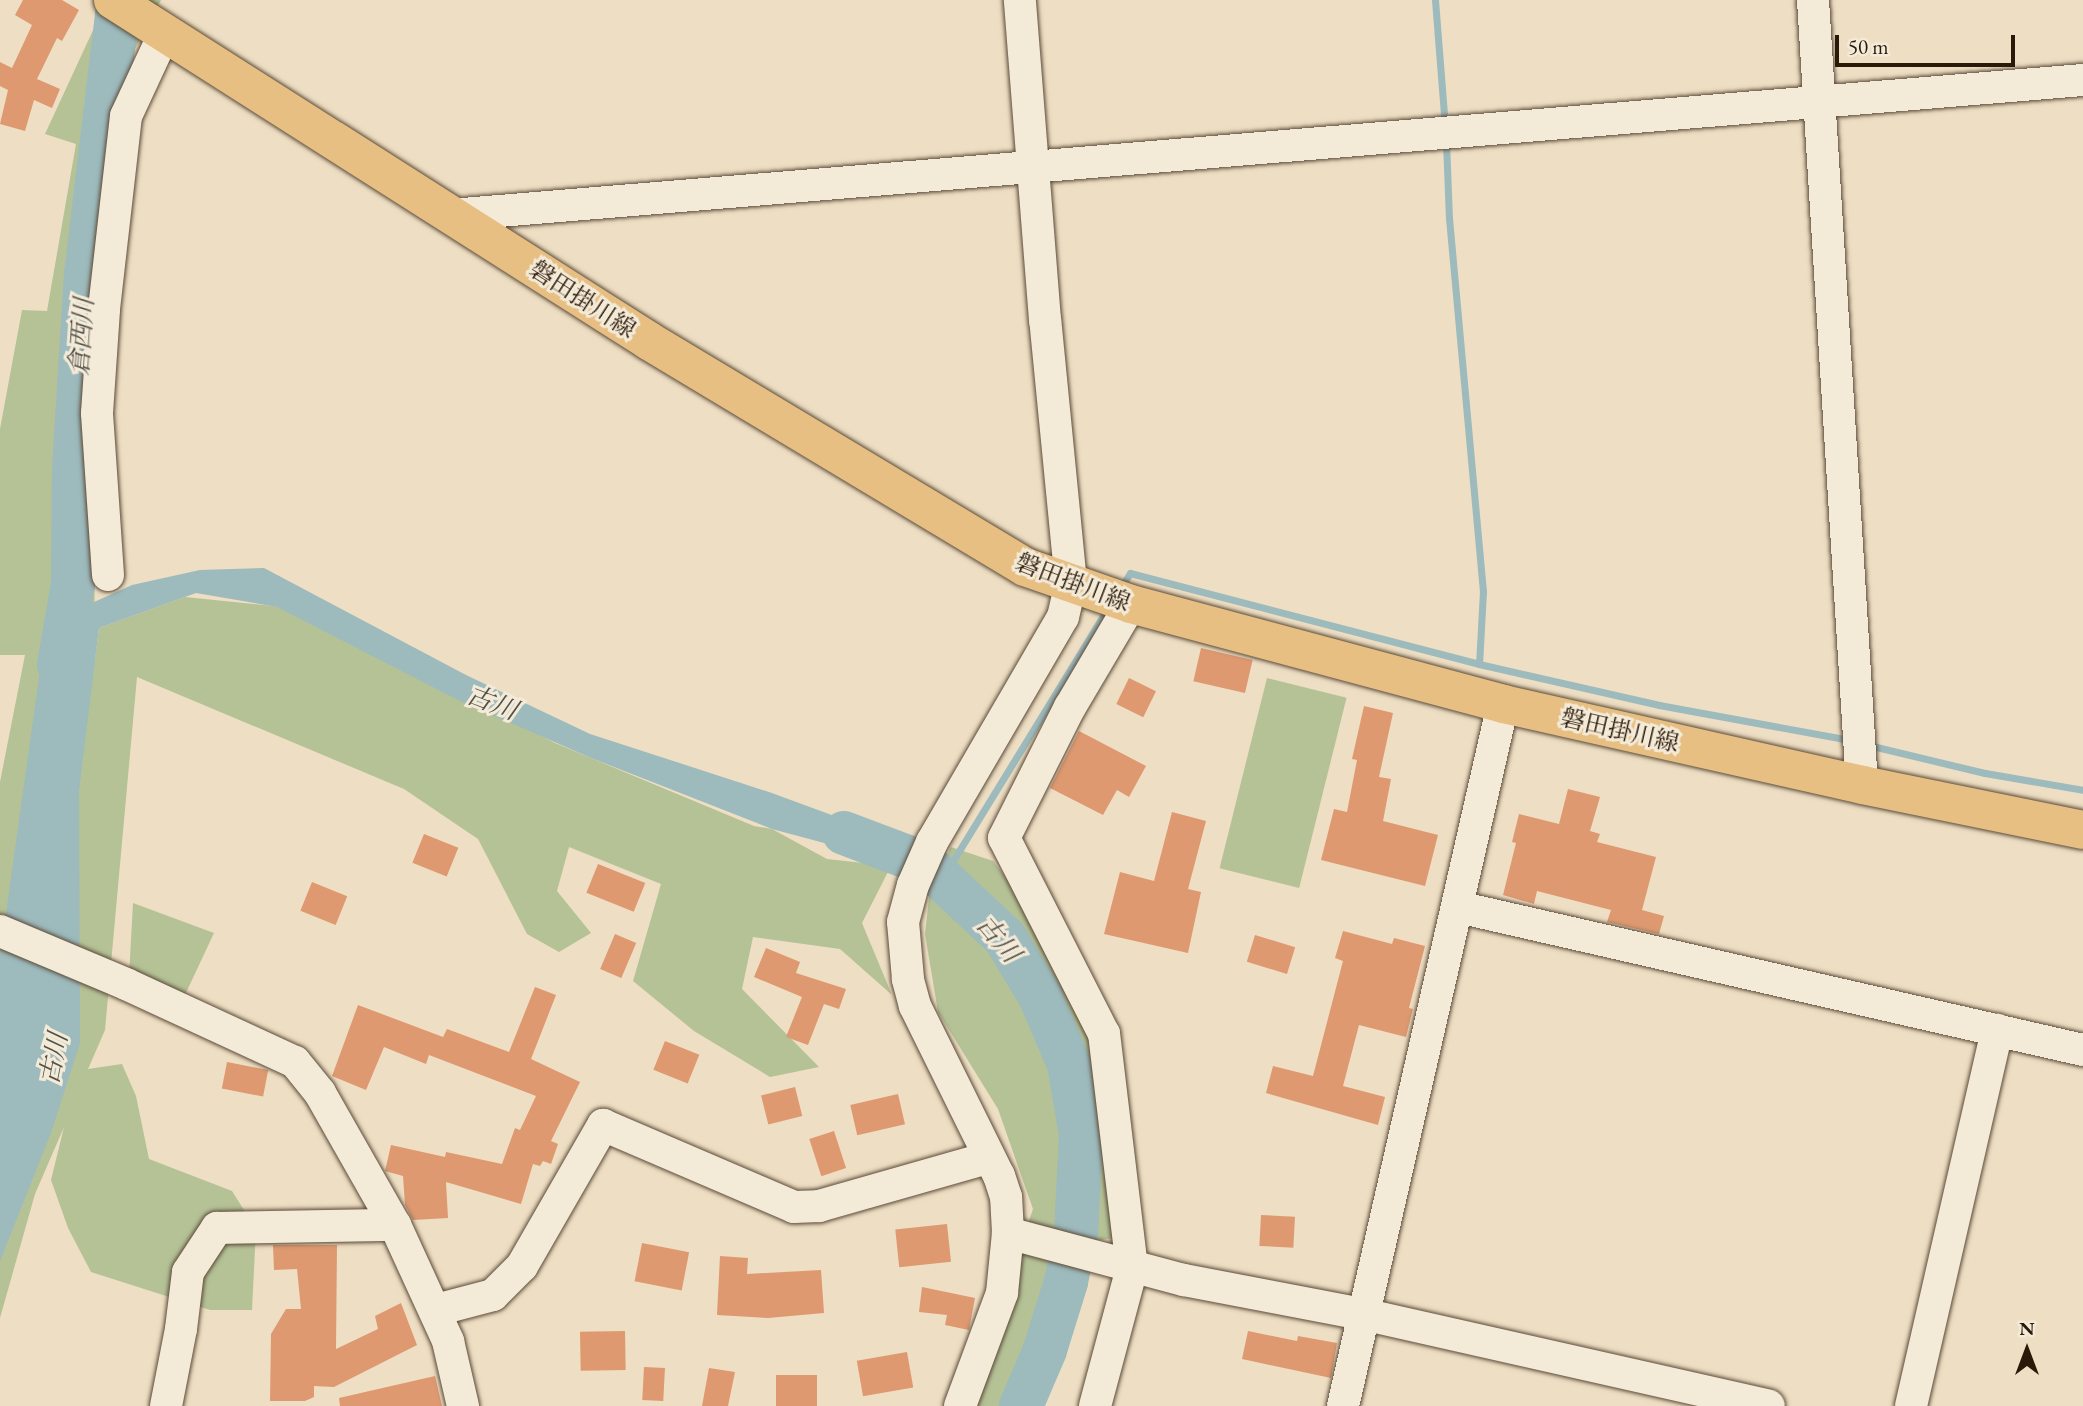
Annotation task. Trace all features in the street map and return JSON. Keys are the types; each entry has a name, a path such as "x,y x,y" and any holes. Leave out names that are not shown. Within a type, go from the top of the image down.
{"main road":[{"name":"磐田掛川線","path":"113,0 649,341 1025,567 1131,604 1503,704 1862,785 2083,830"}],"street":[{"path":"960,1406 1002,1293 1014,1234 1006,1197 915,1006 908,979 904,922 913,885 932,842 1063,618 1071,583 1020,0"},
{"path":"1812,0 1862,785"},
{"path":"107,575 97,414 104,309 113,258 126,116 164,32"},
{"path":"451,215 2083,80"},
{"path":"1095,1406 1132,1268 1104,1034 1004,838 1070,707 1131,604"},
{"path":"1343,1406 1503,704"},
{"path":"1458,907 2083,1050"},
{"path":"0,931 126,984 295,1062 320,1093 395,1226 449,1341 463,1406"},
{"path":"1911,1406 1997,1030"},
{"path":"436,1310 493,1294 522,1266 603,1125 794,1207 818,1206 988,1158"},
{"path":"166,1406 181,1329 188,1272 217,1228 395,1226"},
{"path":"1014,1234 1132,1268 1362,1314 1769,1406"}],"green space":[{"path":"107,0 161,0 135,49 116,144 94,517 95,659 99,628 185,597 292,608 555,743 754,826 772,829 827,859 891,866 862,923 892,995 840,949 753,937 742,989 819,1067 770,1077 694,1031 633,981 661,884 569,847 557,891 591,933 559,952 527,934 478,839 404,789 137,677 105,1030 88,1069 122,1064 136,1096 149,1159 232,1191 256,1229 252,1310 210,1310 91,1272 68,1228 51,1180 64,1127 35,1194 0,1318 0,782 25,655 0,655 0,429 22,310 47,311 76,144 45,134"},
{"path":"1267,678 1347,698 1299,888 1220,868"},
{"path":"951,847 993,861 1060,946 1096,1026 1122,1237 1086,1242 1076,1281 1029,1406 967,1406 1033,1209 998,1109 938,1012 925,934 930,889"},
{"path":"133,903 214,933 184,997 129,977"}],"water":[{"path":"264,568 466,675 590,734 769,792 908,843 895,862 772,829 591,758 458,700 277,607 196,593 99,628 79,791 80,1043 51,1133 0,1261 0,956 42,656 60,602 83,607 132,585 200,570"}],"building":[{"path":"23,0 62,0 79,10 62,41 57,38 37,79 60,89 52,108 34,100 25,131 0,124 8,90 0,86 0,62 12,68 32,25 15,15"},
{"path":"1201,648 1253,660 1245,693 1193,681"},
{"path":"1129,678 1156,691 1143,717 1116,704"},
{"path":"1364,706 1393,713 1379,777 1391,779 1383,821 1438,835 1425,886 1321,860 1334,809 1347,812 1357,760 1352,759"},
{"path":"1079,731 1146,766 1129,797 1117,790 1103,815 1050,788"},
{"path":"1568,789 1600,797 1590,831 1600,834 1597,842 1656,857 1642,910 1664,916 1659,934 1607,922 1611,910 1537,891 1534,904 1503,895 1516,843 1512,842 1519,814 1559,824"},
{"path":"1172,812 1206,821 1188,889 1201,892 1188,953 1104,934 1120,872 1154,881"},
{"path":"424,834 458,848 447,877 412,863"},
{"path":"598,864 645,883 634,912 586,893"},
{"path":"312,882 347,896 336,925 300,911"},
{"path":"1343,931 1392,944 1394,938 1425,946 1409,1008 1413,1009 1406,1037 1359,1025 1343,1086 1385,1097 1378,1125 1266,1093 1273,1066 1313,1076 1343,961 1335,958"},
{"path":"615,934 636,943 621,978 600,969"},
{"path":"1255,935 1295,947 1287,974 1247,962"},
{"path":"766,948 800,962 796,973 846,989 839,1009 824,1004 808,1045 786,1037 802,997 754,977"},
{"path":"535,987 556,995 531,1059 580,1082 551,1141 558,1144 551,1164 543,1161 540,1166 533,1164 521,1204 446,1182 448,1218 413,1220 405,1205 403,1176 385,1171 391,1145 445,1157 446,1152 502,1164 515,1128 520,1130 536,1096 429,1055 426,1064 384,1047 366,1090 332,1076 358,1005 443,1037 447,1029 509,1052"},
{"path":"665,1041 699,1055 688,1084 653,1070"},
{"path":"227,1062 268,1070 263,1097 222,1089"},
{"path":"795,1087 802,1116 768,1125 761,1095"},
{"path":"898,1094 905,1124 857,1135 850,1105"},
{"path":"834,1131 846,1168 821,1176 809,1139"},
{"path":"1261,1215 1295,1217 1293,1248 1259,1246"},
{"path":"947,1224 951,1262 899,1267 895,1229"},
{"path":"642,1243 689,1252 682,1290 635,1281"},
{"path":"273,1245 337,1245 336,1349 378,1329 375,1316 401,1303 417,1345 334,1387 314,1386 314,1397 305,1401 270,1401 271,1334 286,1309 301,1309 297,1269 274,1270"},
{"path":"720,1256 748,1258 747,1274 821,1270 824,1313 768,1318 717,1315"},
{"path":"922,1287 975,1298 969,1330 945,1325 947,1315 919,1312"},
{"path":"625,1331 626,1370 581,1371 580,1332"},
{"path":"1248,1331 1297,1341 1298,1336 1337,1343 1331,1378 1242,1359"},
{"path":"907,1352 913,1387 863,1396 857,1361"},
{"path":"644,1367 665,1368 663,1401 642,1400"},
{"path":"709,1368 735,1372 728,1406 702,1406"},
{"path":"776,1375 817,1375 817,1406 776,1406"},
{"path":"435,1376 442,1406 340,1406 339,1398"}],"waterway":[{"name":"倉西川","path":"59,665 73,584 74,469 86,275 117,15 127,0"},
{"path":"1435,0 1445,126"},
{"path":"1446,141 1449,218 1483,591 1479,664"},
{"path":"1120,589 1130,573 1479,664 1659,705 1850,740"},
{"path":"943,877 1108,608"},
{"path":"1868,745 1985,773 2083,790"},
{"name":"古川","path":"844,833 926,864 1005,938 1040,996 1069,1064 1081,1134 1076,1232 1066,1282 1045,1350 1021,1406"}]}
